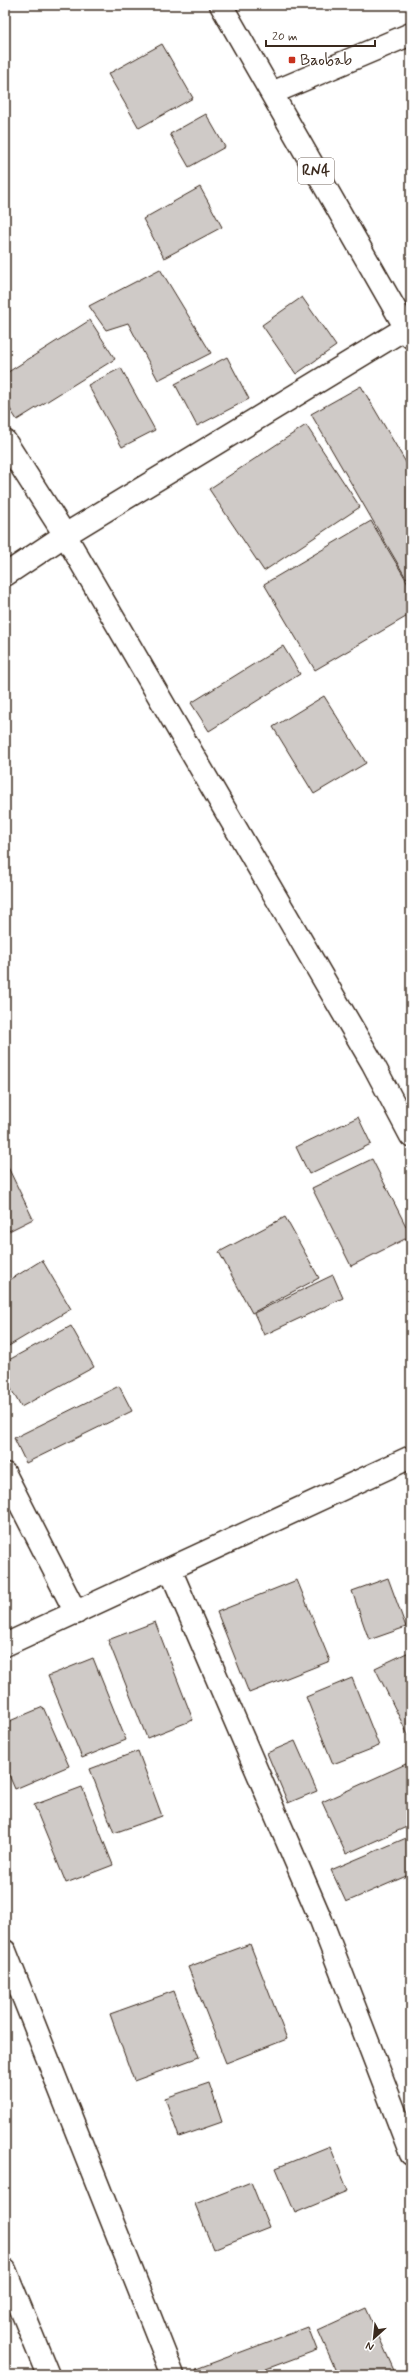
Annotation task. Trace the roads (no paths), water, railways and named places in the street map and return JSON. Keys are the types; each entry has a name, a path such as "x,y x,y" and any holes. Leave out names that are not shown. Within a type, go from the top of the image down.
{"main road":[{"name":"RN4","path":"221,5 408,333"},
{"path":"272,94 411,34"},
{"path":"5,575 65,535 408,333"},
{"path":"5,441 65,535 374,1064 411,1136"},
{"path":"5,1646 411,1457"},
{"path":"5,1474 76,1613"},
{"path":"170,1569 322,1920 411,2154"},
{"path":"5,1951 173,2375"},
{"path":"5,2270 48,2375"}],"place":[{"name":"Baobab","path":"292,60"}]}
